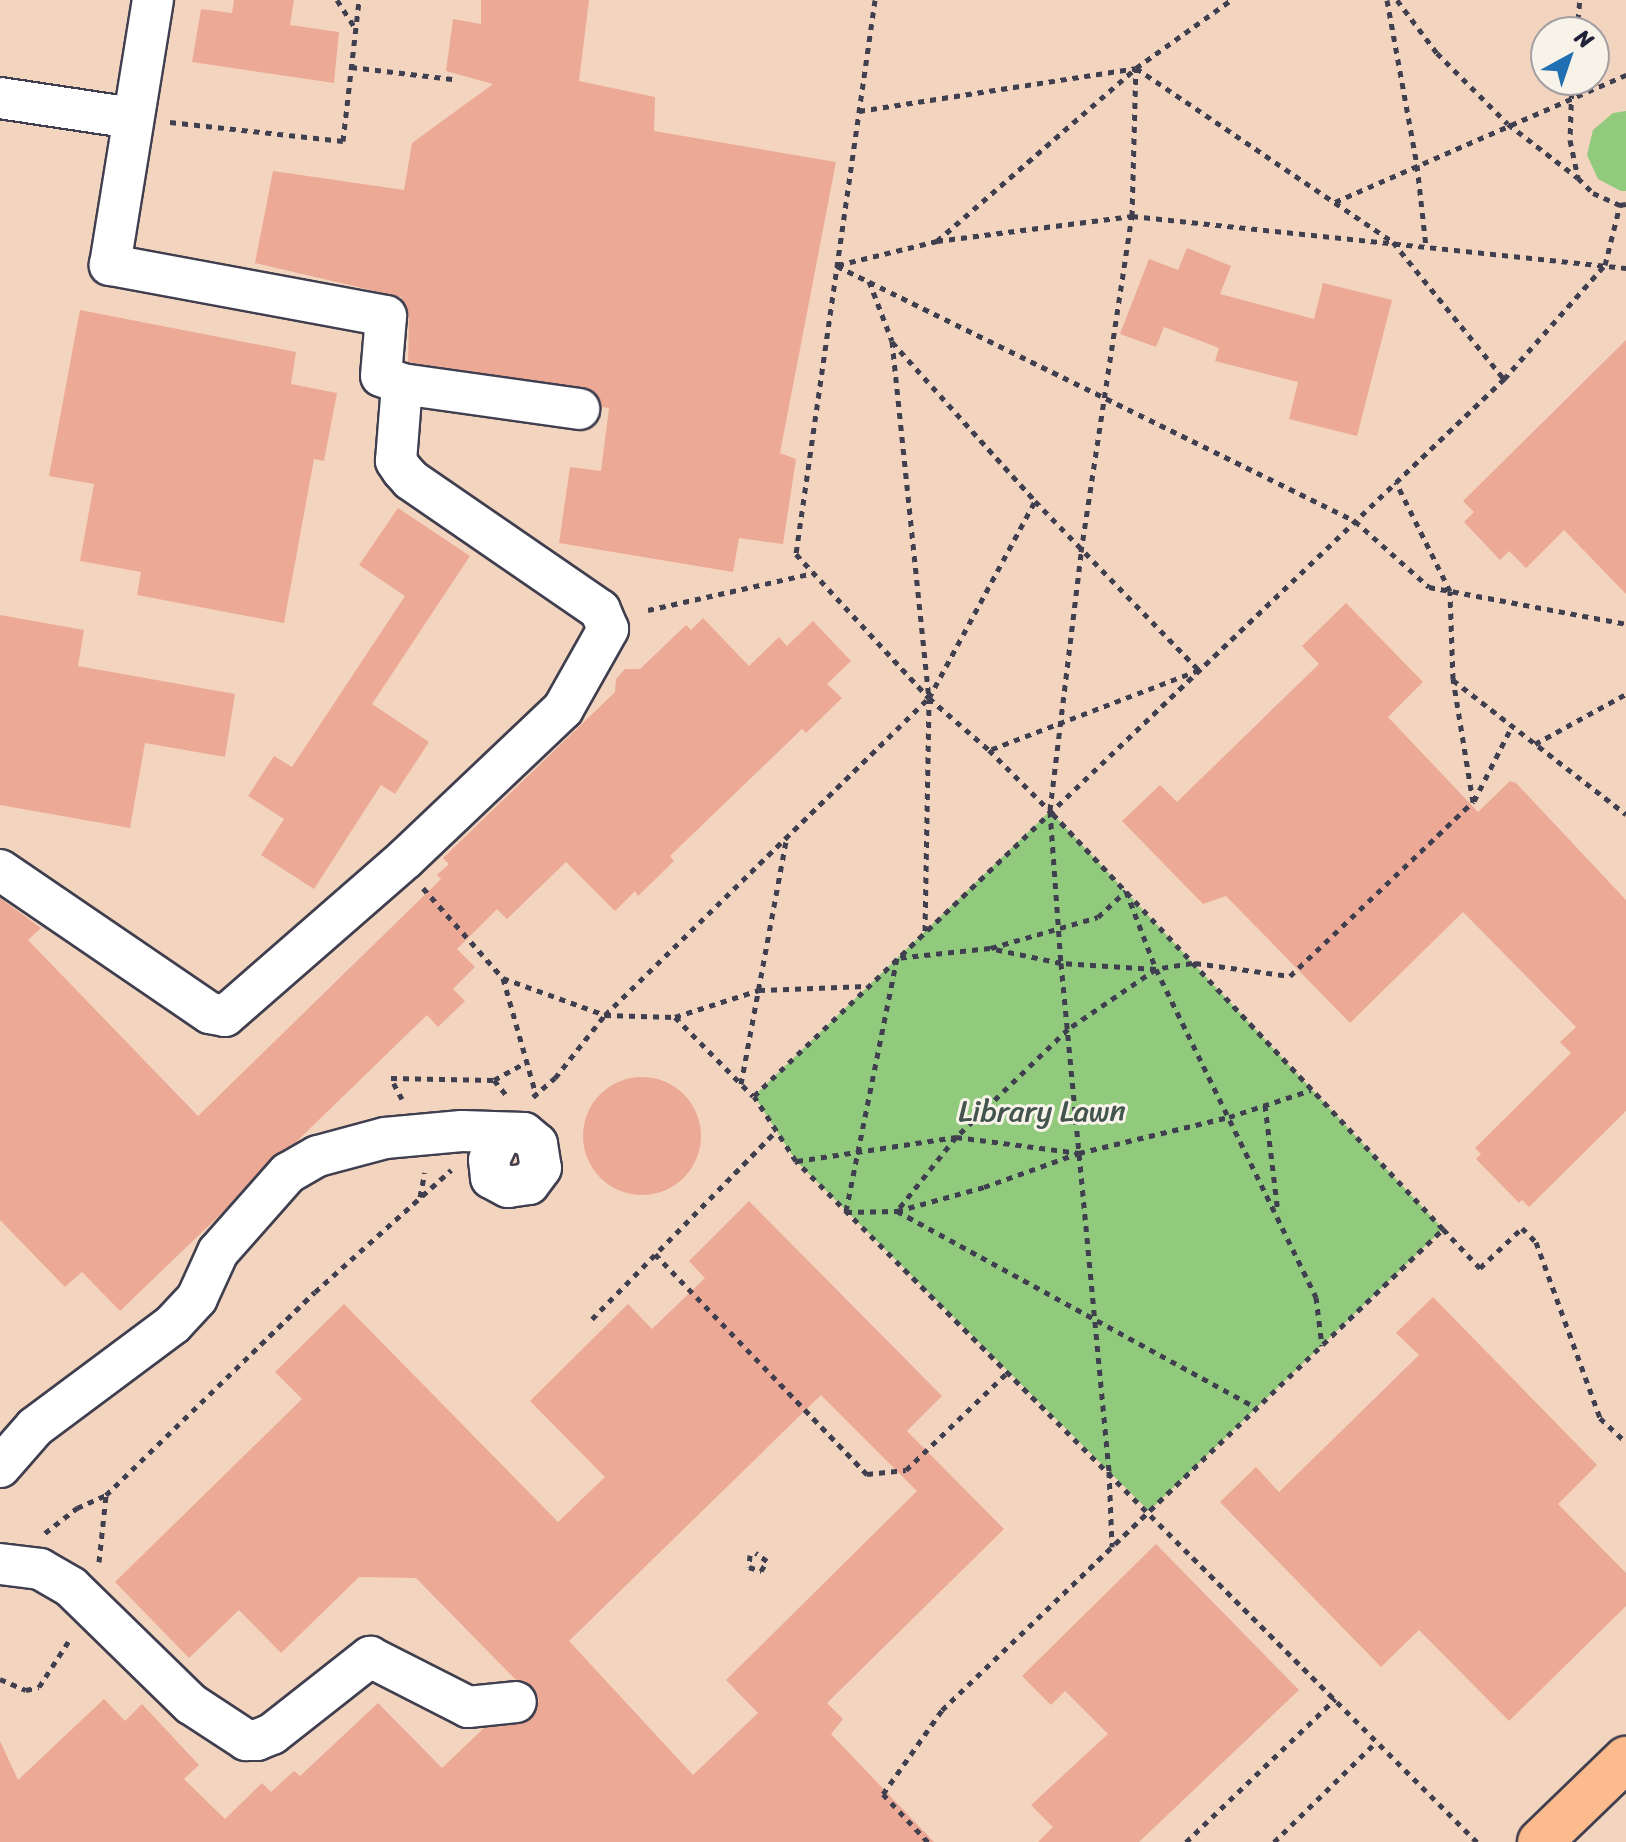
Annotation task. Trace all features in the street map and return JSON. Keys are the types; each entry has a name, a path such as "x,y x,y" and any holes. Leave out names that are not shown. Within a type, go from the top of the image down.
{"main road":[{"path":"1540,1842 1626,1759"}],"street":[{"path":"153,0 110,265 386,316 381,376 402,384 579,409"},
{"path":"0,98 133,118"},
{"path":"0,870 210,1013 225,1016 406,858 563,709 604,637 606,619 600,610 411,480 396,461 402,384"},
{"path":"0,1467 35,1427 173,1324 197,1298 218,1252 288,1173 318,1156 385,1138 420,1133 497,1133"},
{"path":"0,1564 40,1569 71,1587 191,1704 246,1740 272,1734 370,1657 468,1707 516,1702"}],"path":[{"path":"337,0 355,29"},
{"path":"133,118 343,141 359,0"},
{"path":"875,0 796,554 929,698 989,750 1050,811 1480,1268 1522,1228 1536,1242 1600,1418 1626,1442"},
{"path":"937,241 1136,68 1231,0"},
{"path":"1387,0 1417,165 1426,246"},
{"path":"754,1096 1504,379 1605,265 1623,204 1593,193 1508,124 1437,53 1397,0"},
{"path":"351,67 452,79"},
{"path":"859,111 1136,68 1393,242 1504,379"},
{"path":"1112,1547 1109,1471 1061,963 1050,811 1081,552 1132,216 1136,68"},
{"path":"1334,202 1626,75"},
{"path":"1570,98 1570,140 1578,178"},
{"path":"837,266 937,241 1132,216 1626,268"},
{"path":"837,266 1355,521 1429,587 1626,624"},
{"path":"869,281 892,341 929,698 925,931"},
{"path":"892,341 1081,552 1199,670"},
{"path":"1396,482 1450,591 1453,679 1473,802"},
{"path":"38,1538 70,1513 106,1495 315,1292 497,1133 555,1078 605,1015 929,698 1035,501"},
{"path":"648,610 814,573"},
{"path":"989,750 1199,670"},
{"path":"1453,679 1626,814"},
{"path":"1535,744 1626,694"},
{"path":"990,948 1061,963 1156,969 1193,963 1290,976 1473,802 1512,726"},
{"path":"741,1084 788,836"},
{"path":"422,887 503,978 536,1095"},
{"path":"897,958 990,948 1098,917 1126,891"},
{"path":"1126,891 1156,969 1316,1297 1322,1346"},
{"path":"846,1212 897,958"},
{"path":"897,1211 956,1137 1068,1029 1156,969"},
{"path":"503,978 605,1015 675,1017 759,990 866,986"},
{"path":"675,1017 754,1096 796,1161 1477,1842"},
{"path":"846,1212 897,1211 984,1187 1079,1153 1229,1117 1312,1090"},
{"path":"1265,1105 1279,1217"},
{"path":"592,1319 776,1131"},
{"path":"796,1161 956,1137 1079,1153"},
{"path":"897,1211 1257,1408"},
{"path":"928,1842 883,1794 942,1710 1443,1229"},
{"path":"655,1254 867,1474 906,1470 1008,1372"},
{"path":"99,1568 106,1495"},
{"path":"0,1679 26,1690 39,1687 67,1647 74,1627"},
{"path":"1186,1842 1335,1699"},
{"path":"1274,1842 1377,1741"}],"shaded area":[{"path":"0,0 1626,0 1626,1842 0,1842"}],"green space":[{"path":"1626,111 1626,191 1621,191 1598,179 1587,155 1593,130 1613,113"},
{"name":"Library Lawn","path":"1050,811 1443,1229 1149,1511 796,1161 754,1096"}],"building":[{"path":"234,0 294,0 290,25 339,32 334,83 192,62 201,9 232,13"},
{"path":"481,0 589,0 579,81 655,97 654,131 836,162 780,453 796,459 783,544 739,538 733,572 559,543 570,467 601,471 609,408 601,407 592,390 408,362 409,317 401,297 255,263 273,171 404,190 412,143 493,84 446,71 453,19 481,24"},
{"path":"1187,248 1231,266 1220,294 1314,319 1323,283 1392,300 1357,436 1289,419 1298,382 1215,361 1219,348 1164,327 1156,347 1120,334 1149,259 1178,270"},
{"path":"80,310 296,352 291,384 337,393 324,461 314,459 284,623 137,595 141,572 80,561 94,484 49,476"},
{"path":"1626,340 1626,594 1564,530 1526,568 1509,551 1500,560 1464,522 1474,512 1463,501"},
{"path":"398,508 470,556 372,704 429,742 395,794 381,785 314,889 261,855 284,819 248,796 274,756 292,767 405,596 359,565"},
{"path":"1346,603 1423,682 1388,717 1478,812 1510,781 1516,783 1626,900 1626,1111 1529,1207 1522,1200 1519,1203 1476,1159 1481,1154 1475,1148 1571,1053 1560,1042 1576,1027 1463,912 1350,1023 1226,896 1203,904 1122,821 1160,785 1177,802 1319,664 1302,646"},
{"path":"0,615 84,630 78,666 235,694 225,757 145,743 130,828 0,805"},
{"path":"703,618 749,666 779,637 787,646 813,621 851,661 827,684 842,698 806,733 802,729 670,856 674,861 638,896 635,891 615,911 566,862 507,919 497,909 457,949 475,967 453,989 465,1001 438,1027 427,1015 295,1143 271,1158 224,1211 120,1311 82,1272 65,1287 0,1220 0,898 41,928 28,940 198,1116 441,879 437,875 449,864 443,858 615,692 616,679 625,669 640,669 686,625 691,630"},
{"path":"642,1077 665,1081 684,1094 697,1113 701,1136 697,1159 684,1178 665,1191 642,1195 619,1191 600,1178 587,1159 583,1136 587,1113 600,1094 619,1081"},
{"path":"749,1201 942,1396 907,1431 1004,1529 827,1703 843,1719 831,1734 934,1842 0,1842 0,1741 18,1780 104,1699 125,1721 142,1704 199,1765 184,1779 225,1819 262,1783 271,1792 294,1771 300,1776 378,1703 442,1768 484,1728 530,1720 539,1700 534,1688 515,1679 416,1578 359,1577 281,1653 239,1610 189,1658 115,1582 302,1399 275,1372 344,1304 558,1522 605,1477 530,1401 628,1304 652,1329 705,1278 689,1261","holes":["821,1395 917,1491 726,1680 758,1713 693,1775 569,1641"]},
{"path":"1433,1297 1597,1465 1558,1504 1626,1573 1626,1606 1509,1721 1419,1630 1381,1667 1220,1502 1256,1467 1279,1492 1419,1355 1396,1333"},
{"path":"1156,1544 1299,1690 1139,1842 1038,1842 1053,1827 1031,1805 1108,1734 1065,1691 1051,1705 1022,1676"}]}
